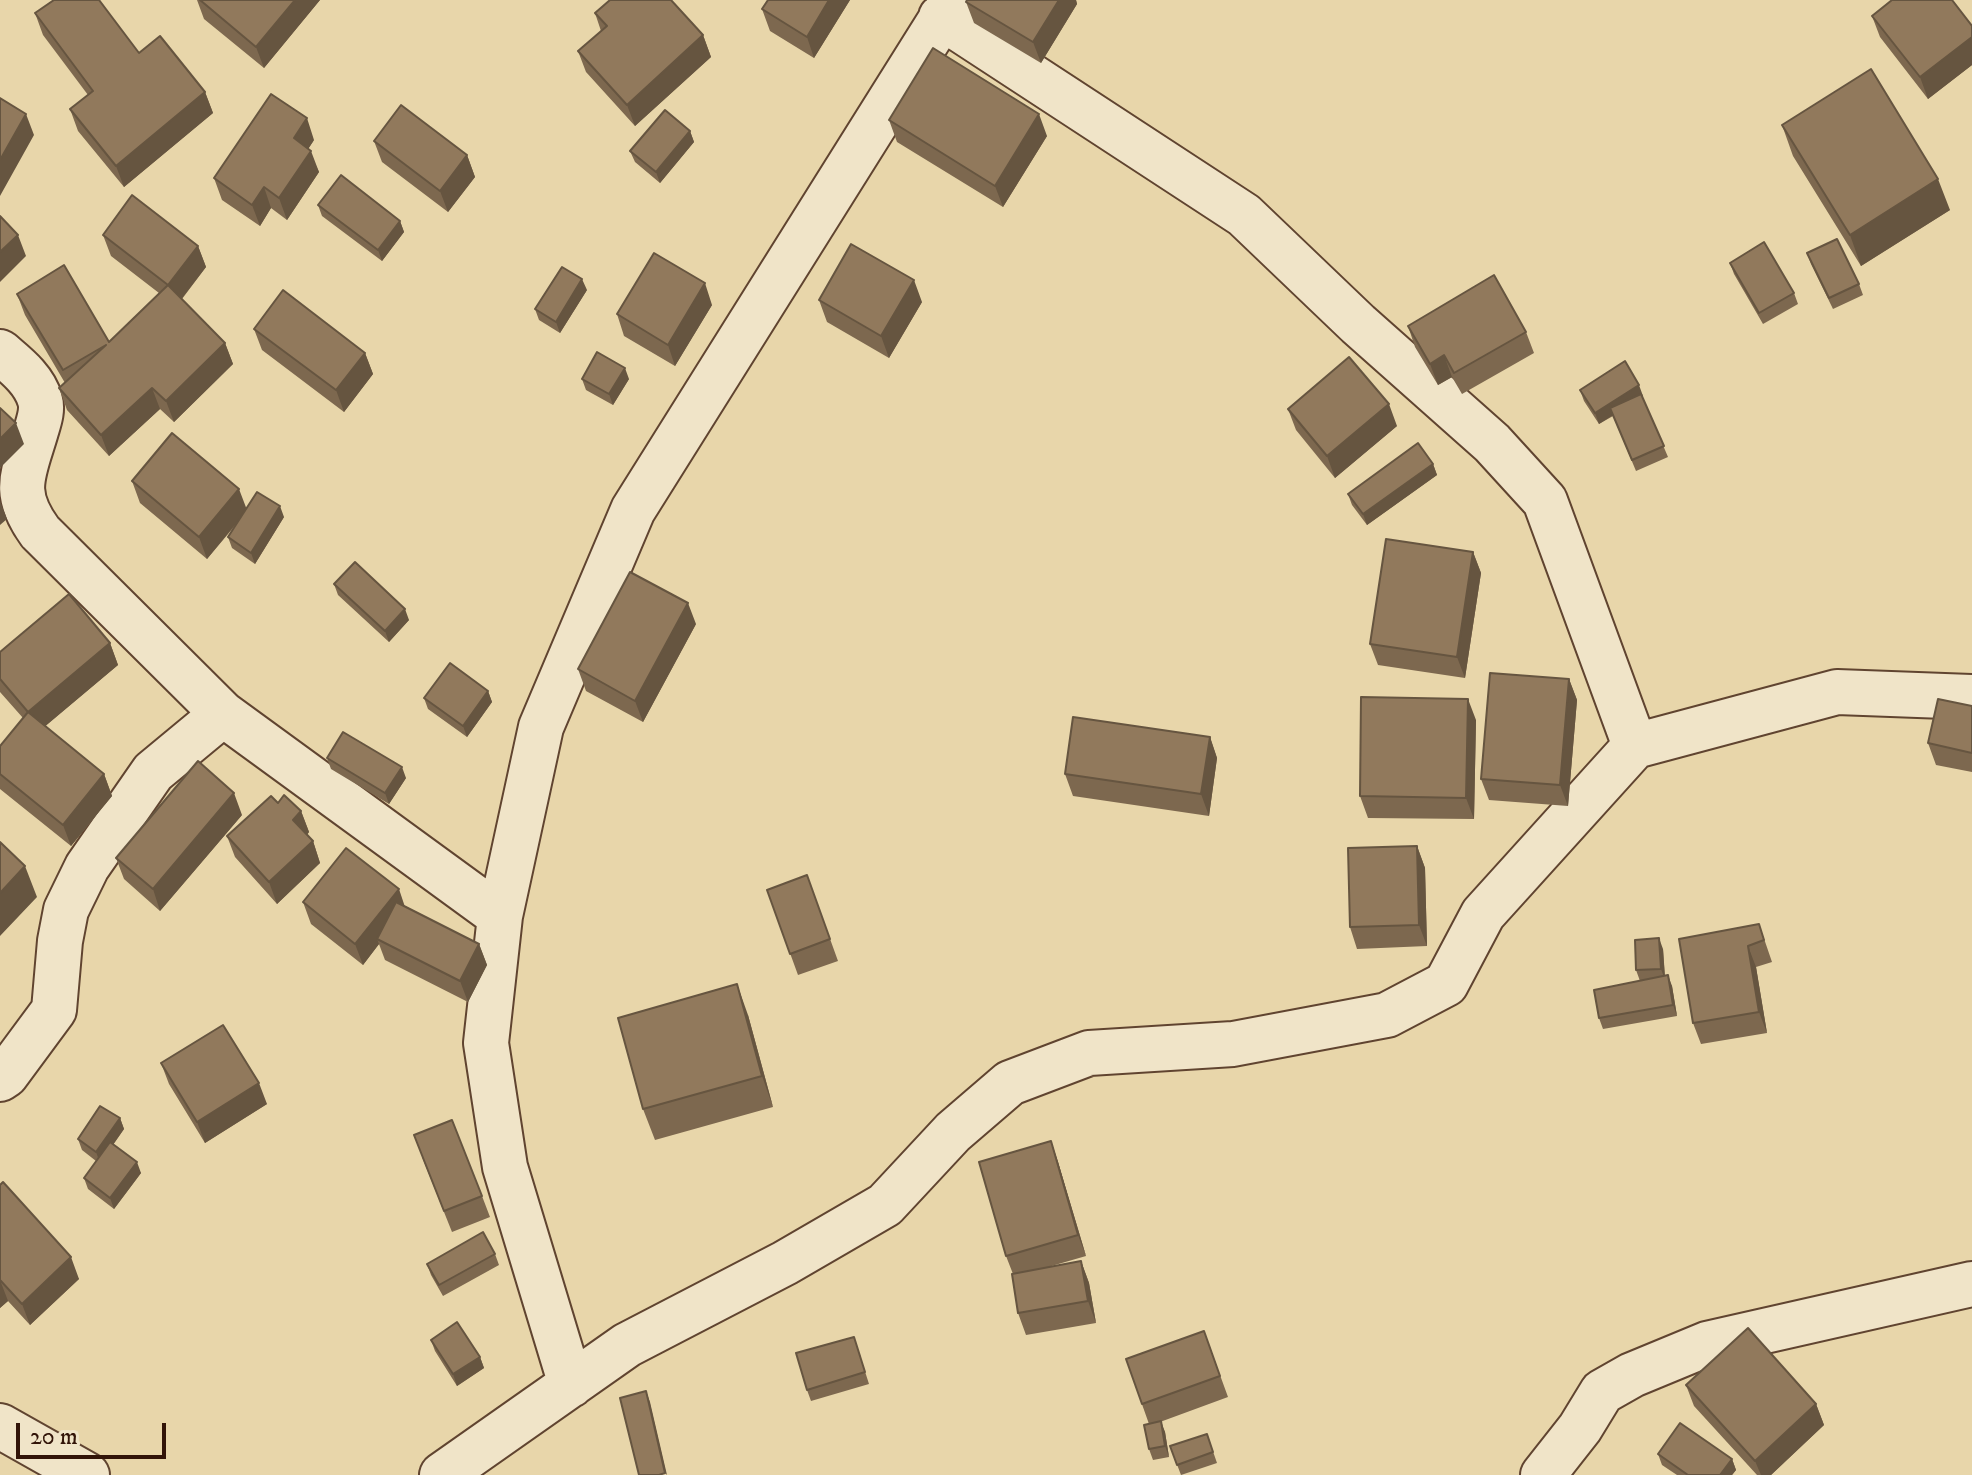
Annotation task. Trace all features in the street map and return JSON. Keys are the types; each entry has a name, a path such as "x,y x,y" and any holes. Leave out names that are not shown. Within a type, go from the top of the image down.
{"street":[{"path":"571,1385 505,1167 486,1043 500,916 541,727 633,510 947,8 1244,215 1358,324 1492,443 1545,501 1635,746"},
{"path":"0,352 24,372 40,402 40,418 23,473 21,495 26,512 40,532 223,714 500,916"},
{"path":"442,1475 627,1345 785,1263 885,1205 953,1132 1010,1083 1089,1053 1233,1044 1387,1015 1446,984 1483,914 1635,746 1837,692 1972,697"},
{"path":"0,1079 54,1010 66,910 87,867 153,772 223,714"},
{"path":"1543,1475 1580,1428 1602,1392 1632,1375 1707,1344 1972,1284"},
{"path":"0,1426 87,1475"}],"building":[{"path":"54,0 99,0 139,53 160,36 205,92 116,166 70,109 93,91 35,13"},
{"path":"200,0 295,0 256,47"},
{"path":"610,0 671,0 703,35 627,105 578,51 607,26 595,13"},
{"path":"768,0 829,0 807,37 762,9"},
{"path":"967,0 1059,0 1033,42"},
{"path":"1892,0 1952,0 1972,26 1972,37 1920,77 1872,16"},
{"path":"933,48 1039,114 995,186 889,120"},
{"path":"1871,69 1938,179 1850,235 1782,125"},
{"path":"271,94 307,118 294,138 311,151 279,198 264,187 252,205 214,178"},
{"path":"0,98 26,114 0,160"},
{"path":"401,105 467,155 440,191 374,141"},
{"path":"665,110 690,131 656,172 630,151"},
{"path":"341,175 400,221 378,250 318,205"},
{"path":"132,195 198,246 168,285 103,235"},
{"path":"0,216 18,235 0,252"},
{"path":"1837,239 1859,284 1829,298 1807,253"},
{"path":"1764,242 1794,293 1759,313 1730,263"},
{"path":"851,244 914,280 881,336 819,300"},
{"path":"654,253 705,283 668,345 617,314"},
{"path":"64,265 109,342 168,285 225,343 166,401 152,388 101,435 59,388 106,345 63,370 17,294"},
{"path":"562,267 582,279 556,322 535,309"},
{"path":"1494,275 1526,332 1454,373 1444,355 1430,364 1408,326"},
{"path":"283,290 365,353 336,390 254,329"},
{"path":"597,352 625,368 609,394 582,379"},
{"path":"1349,357 1389,404 1327,456 1288,409"},
{"path":"1625,361 1639,385 1595,413 1580,390"},
{"path":"1641,394 1664,446 1632,460 1610,408"},
{"path":"0,408 16,423 0,439"},
{"path":"172,433 239,489 199,537 132,481"},
{"path":"1418,443 1433,464 1363,514 1348,494"},
{"path":"257,492 280,506 251,553 228,537"},
{"path":"1386,539 1473,552 1457,657 1370,644"},
{"path":"355,562 405,609 385,631 334,584"},
{"path":"630,572 688,603 635,701 578,669"},
{"path":"69,594 110,643 28,712 0,679 0,652"},
{"path":"450,663 488,691 463,726 424,698"},
{"path":"1490,673 1569,679 1560,785 1481,779"},
{"path":"1361,697 1468,699 1466,798 1360,796"},
{"path":"1938,699 1972,706 1972,753 1928,743"},
{"path":"28,712 104,774 63,825 0,774 0,746"},
{"path":"1073,717 1210,737 1201,794 1065,774"},
{"path":"343,732 402,767 385,793 327,758"},
{"path":"198,761 234,793 153,889 116,858"},
{"path":"284,795 301,811 293,820 313,841 269,882 227,836 271,796 278,803"},
{"path":"0,842 25,866 0,893"},
{"path":"1417,846 1419,925 1350,927 1348,848"},
{"path":"346,848 399,889 355,944 303,902"},
{"path":"807,875 830,939 790,954 767,890"},
{"path":"396,902 479,944 460,981 377,939"},
{"path":"1759,924 1764,940 1748,946 1759,1012 1693,1023 1679,939"},
{"path":"1659,938 1661,969 1636,970 1635,940"},
{"path":"1668,975 1673,1005 1599,1018 1594,990"},
{"path":"737,984 762,1076 643,1109 618,1018"},
{"path":"223,1025 259,1083 197,1122 161,1063"},
{"path":"100,1106 120,1118 96,1152 78,1139"},
{"path":"452,1120 482,1196 444,1211 414,1135"},
{"path":"1051,1141 1078,1235 1006,1256 979,1162"},
{"path":"110,1142 137,1162 110,1198 84,1178"},
{"path":"3,1182 71,1257 22,1304 0,1280 0,1185"},
{"path":"483,1232 495,1254 439,1285 427,1264"},
{"path":"1081,1261 1088,1301 1018,1313 1012,1274"},
{"path":"457,1322 480,1357 453,1374 431,1340"},
{"path":"1748,1328 1816,1404 1755,1461 1686,1385"},
{"path":"1204,1331 1220,1376 1142,1404 1126,1359"},
{"path":"854,1337 865,1372 807,1390 796,1353"},
{"path":"646,1391 665,1473 659,1475 639,1475 620,1398"},
{"path":"1161,1421 1165,1446 1149,1449 1144,1425"},
{"path":"1680,1423 1732,1459 1720,1475 1688,1475 1658,1454"},
{"path":"1207,1434 1213,1452 1177,1465 1170,1446"}]}
